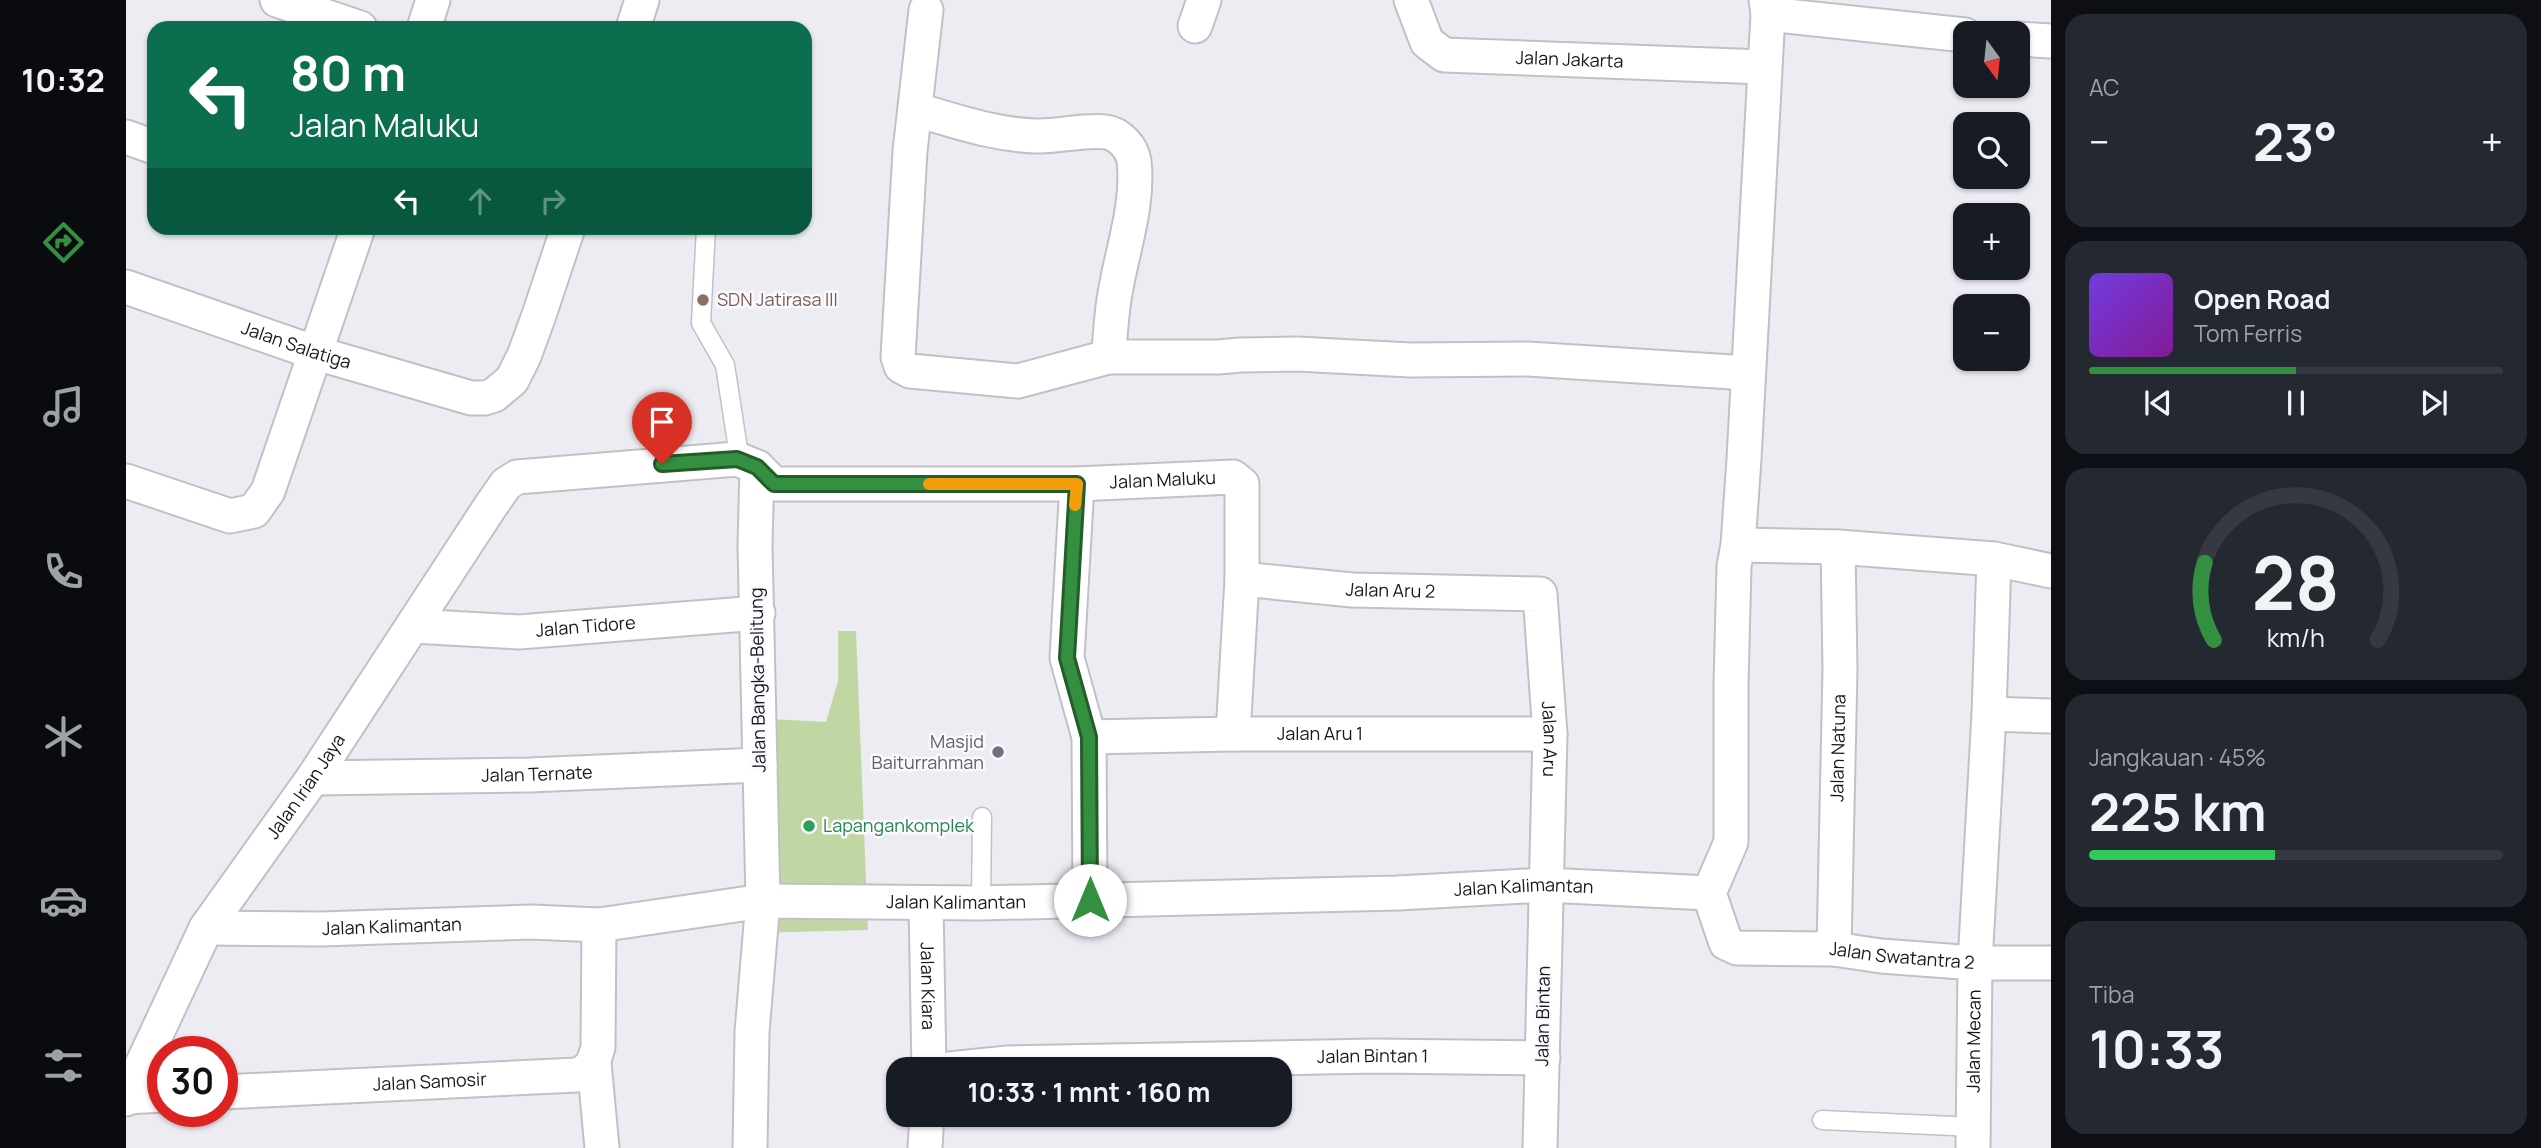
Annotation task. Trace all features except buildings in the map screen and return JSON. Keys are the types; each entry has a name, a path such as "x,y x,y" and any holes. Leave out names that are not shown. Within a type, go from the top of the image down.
{"street":[{"path":"277,0 339,21"},
{"path":"426,21 433,0"},
{"path":"635,21 642,0"},
{"name":"Jalan Jakarta","path":"1411,0 1427,42 1444,55 1764,67"},
{"path":"1709,893 1731,842 1734,566 1738,545 1767,7 1953,33"},
{"path":"926,10 917,110 910,151 898,357 901,366 910,371 1018,380 1108,357 1217,358 1297,354 1410,360 1528,359 1748,373"},
{"path":"2030,40 2051,41"},
{"path":"917,110 988,131 1016,135 1106,132 1119,137 1128,146 1134,160 1133,202 1115,292 1108,357"},
{"path":"126,137 147,144"},
{"path":"126,481 230,516 254,511 268,491 356,235"},
{"name":"Jalan Salatiga","path":"126,287 316,353 471,398 485,398 494,395 512,380 524,356 566,235"},
{"name":"Jalan Maluku","path":"506,484 517,477 538,473 737,459 757,467 774,484 1077,484 1233,477 1242,484 1242,579 1233,734"},
{"name":"Jalan Bangka-Belitung","path":"750,1148 752,1032 763,901 755,546 757,467"},
{"name":"Jalan Irian Jaya","path":"126,1098 206,928 313,779 506,484"},
{"path":"1077,484 1067,658 1089,737 1090,900"},
{"path":"1738,545 1838,547 1994,559 2051,572"},
{"name":"Jalan Natuna","path":"1834,949 1840,669 1838,547"},
{"name":"Jalan Mecan","path":"1974,1138 1975,963 1989,714 1994,559"},
{"name":"Jalan Aru 2","path":"1242,579 1352,590 1540,594"},
{"name":"Jalan Aru","path":"1540,594 1550,734 1546,885"},
{"name":"Jalan Tidore","path":"414,626 519,632 758,613"},
{"path":"1989,714 2051,716"},
{"name":"Jalan Aru 1","path":"1089,737 1550,734"},
{"name":"Jalan Ternate","path":"313,779 530,775 760,765"},
{"name":"Jalan Kalimantan","path":"206,928 321,929 532,922 599,925 763,901 981,903 1398,893 1546,885 1709,893"},
{"name":"Jalan Bintan","path":"1540,1148 1546,885"},
{"name":"Jalan Swatantra 2","path":"1709,893 1726,943 1737,948 1834,949 1881,956 1975,963 2051,963"},
{"name":"Jalan Kiara","path":"926,904 929,1057"},
{"path":"599,925 599,1023 594,1063 602,1148"},
{"name":"Jalan Bintan 1","path":"1292,1058 1543,1058"},
{"name":"Jalan Samosir","path":"238,1091 577,1075 588,1071 594,1063"},
{"path":"126,1098 147,1096"},
{"path":"925,1148 926,1127"}],"lane":[{"path":"706,235 701,323 725,365 737,449 757,467"},
{"path":"981,903 982,817"},
{"path":"1822,1120 1974,1138"}],"green space":[{"name":"Lapangankomplek","path":"838,631 856,631 868,930 756,933 753,718 826,722 838,681"}],"slow traffic":[{"path":"929,484 1077,484 1075,505"}],"place":[{"name":"SDN Jatirasa III","path":"703,300"},
{"name":"Masjid Baiturrahman","path":"998,752"},
{"name":"Lapangankomplek","path":"809,826"}],"route":[{"path":"662,464 737,459 757,467 774,484 1077,484 1067,658 1089,737 1090,900"}]}
